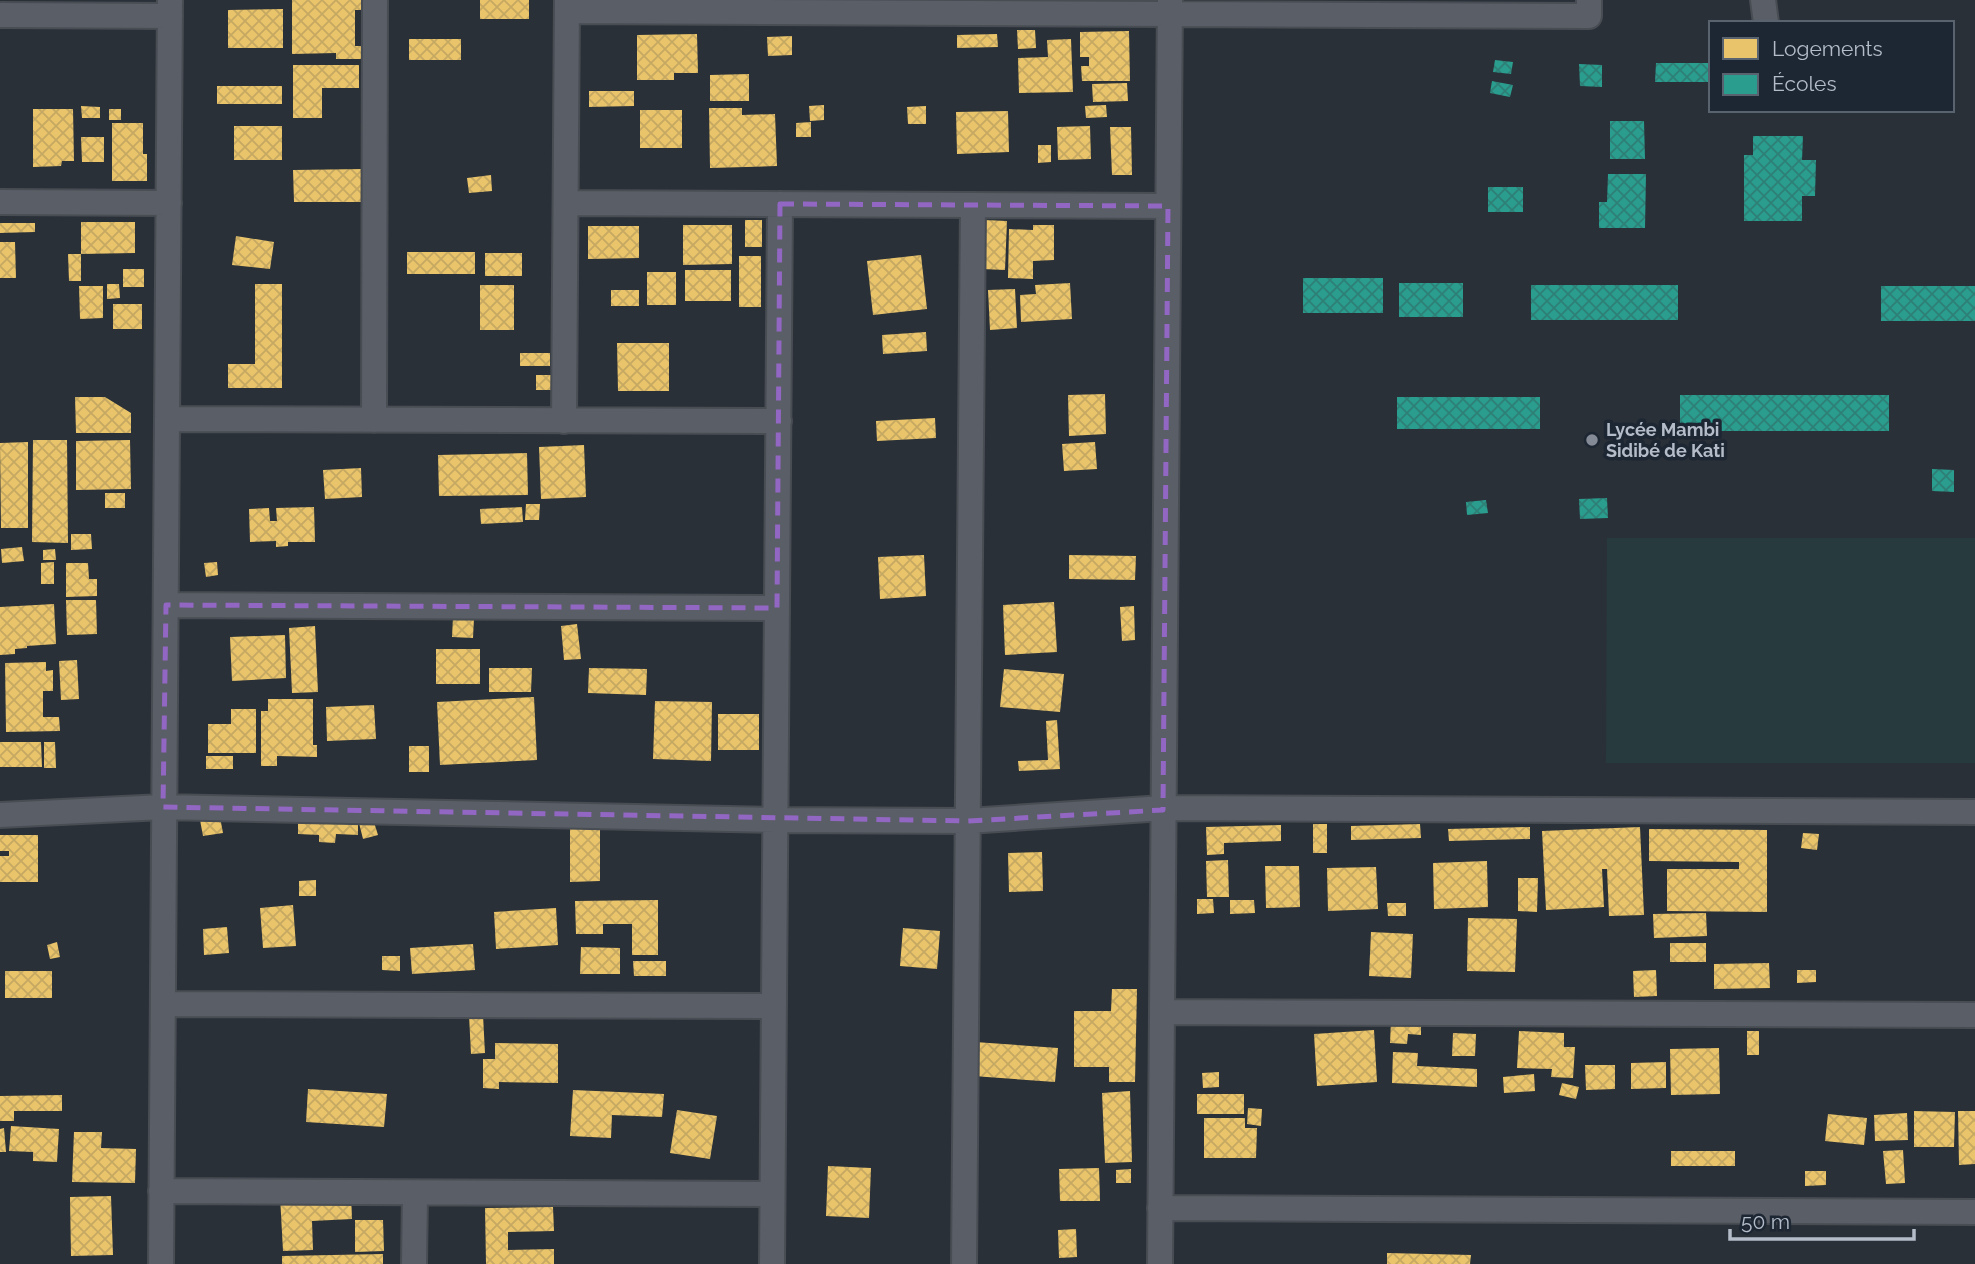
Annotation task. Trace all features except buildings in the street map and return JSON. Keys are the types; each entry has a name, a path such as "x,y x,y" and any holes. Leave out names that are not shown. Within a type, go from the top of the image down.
{"street":[{"path":"374,420 375,0"},
{"path":"564,421 567,5 1170,7 1589,16 1589,0"},
{"path":"1763,0 1766,21"},
{"path":"1160,1264 1170,7"},
{"path":"0,15 170,8 160,1264"},
{"path":"0,202 169,203"},
{"path":"566,204 1168,206"},
{"path":"772,1264 780,204"},
{"path":"964,1264 973,205"},
{"path":"167,419 779,421"},
{"path":"166,605 777,608"},
{"path":"0,815 163,807 775,820 968,821 1163,810 1975,812"},
{"path":"163,1004 774,1006"},
{"path":"1162,1012 1975,1015"},
{"path":"161,1191 772,1194"},
{"path":"414,1264 415,1193"},
{"path":"1160,1208 1975,1212"}],"highlighted area":[{"path":"780,204 1168,206 1163,810 968,821 163,807 166,605 777,608"}],"green space":[{"path":"1607,538 1975,538 1975,763 1606,763"}],"place":[{"name":"Lycée Mambi Sidibé de Kati","path":"1592,440"}]}
